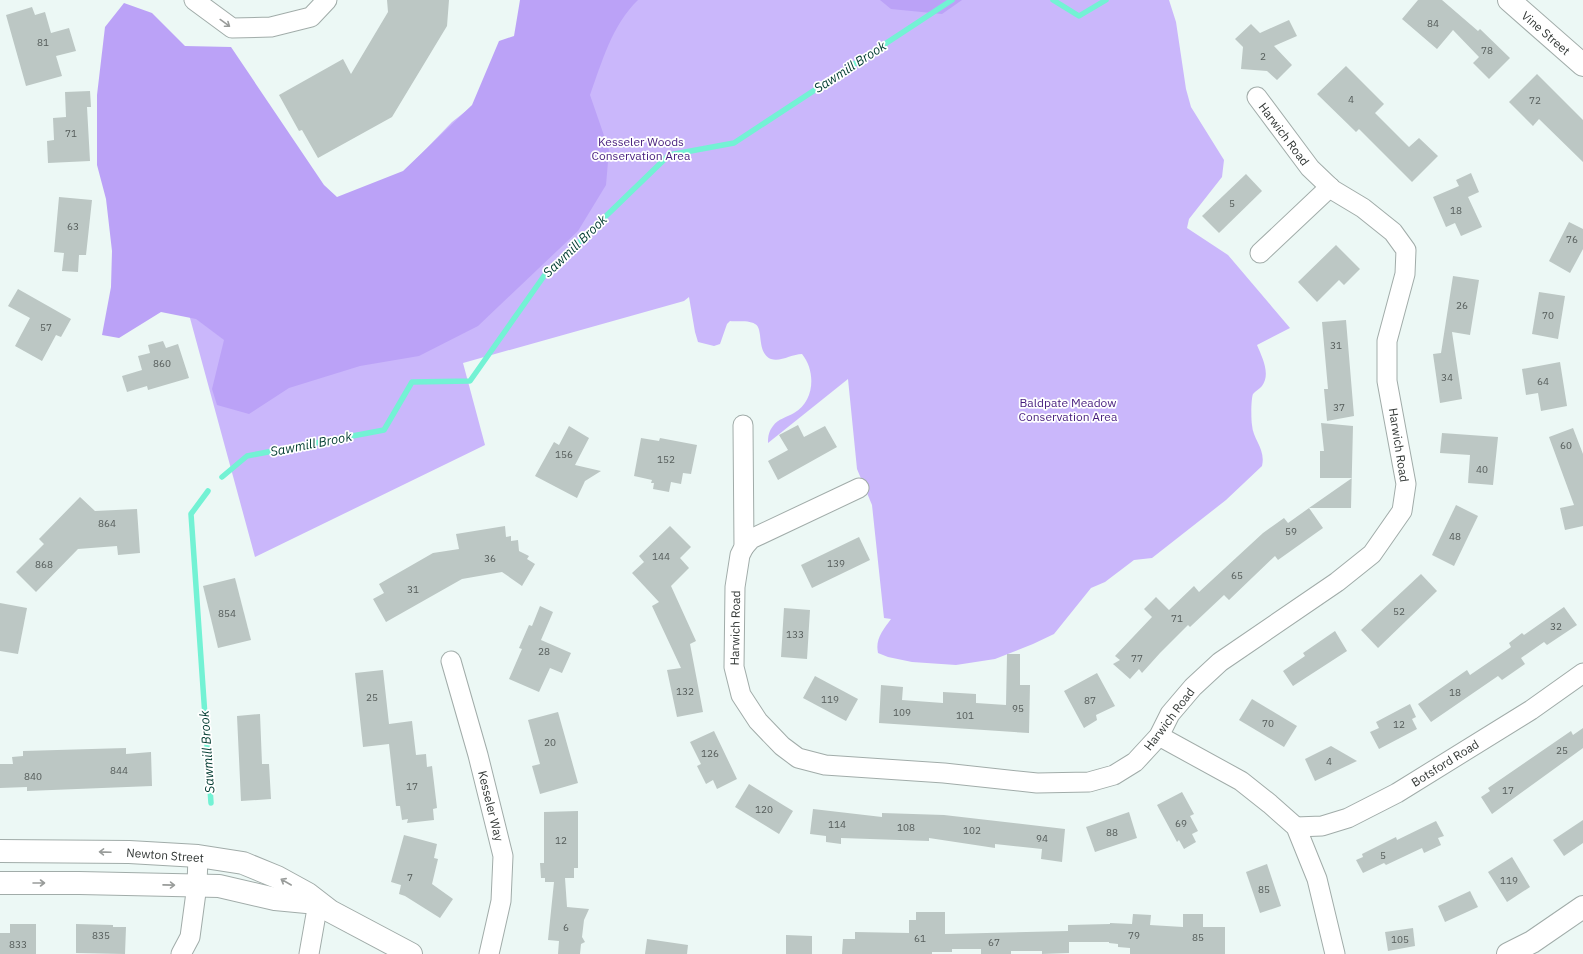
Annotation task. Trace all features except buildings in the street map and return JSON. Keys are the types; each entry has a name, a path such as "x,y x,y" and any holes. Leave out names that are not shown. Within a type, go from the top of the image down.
{"main road":[{"name":"Vine Street","path":"1509,0 1583,65"},
{"name":"Newton Street","path":"0,851 84,851 198,856 243,863 277,877 308,894 318,903 356,925 411,954"},
{"name":"Newton Street","path":"0,883 219,886 275,899 318,903"},
{"path":"1508,954 1533,948 1583,907"}],"street":[{"path":"194,0 232,28 270,27 311,17 326,0"},
{"name":"Harwich Road","path":"743,425 744,547 740,555 736,587 734,667 741,695 758,721 782,746 798,758 825,765 861,769 944,773 1037,783 1089,782 1114,775 1135,762 1159,736 1170,714 1193,687 1220,662 1337,582 1372,554 1402,511 1406,484 1388,381 1387,341 1405,274 1406,250 1393,232 1363,208 1330,187 1310,168 1256,97"},
{"path":"1260,253 1330,187"},
{"path":"744,547 751,539 859,488"},
{"name":"Kesseler Way","path":"451,661 478,755 503,856 501,900 489,954"},
{"name":"Botsford Road","path":"1296,827 1322,826 1348,818 1397,793 1531,710 1583,673"},
{"path":"1159,736 1241,781 1296,827 1317,879 1335,954"},
{"path":"182,954 190,937 197,886 198,856"},
{"path":"309,954 318,903"}],"green space":[{"path":"591,0 1169,0 1176,22 1186,89 1191,107 1224,160 1222,177 1189,219 1187,228 1228,255 1290,328 1257,345 1265,366 1266,376 1262,386 1253,394 1251,418 1253,430 1261,450 1263,460 1262,466 1226,500 1152,558 1134,560 1105,582 1091,588 1054,634 995,659 956,665 912,662 888,657 878,653 877,648 879,639 891,619 884,618 872,505 857,469 848,379 768,443 770,432 775,424 801,408 806,401 811,385 810,369 807,361 802,354 775,360 766,356 763,352 758,326 750,322 730,321 727,324 720,344 714,346 698,342 689,297 684,301 463,363 485,445 255,557 184,296 371,206 452,122 508,78"}],"shaded area":[{"path":"520,0 638,0 621,21 615,32 590,95 609,150 606,185 578,231 478,326 419,356 360,366 289,388 249,414 217,405 212,389 224,340 196,319 161,312 119,338 102,335 111,287 112,251 106,199 97,165 97,95 105,27 124,3 152,13 185,46 231,47 324,185 337,197 403,171 472,105 499,41 514,36"},
{"path":"880,0 962,0 942,14 891,9"}],"waterway":[{"name":"Sawmill Brook","path":"222,477 247,456 384,430 412,382 470,381 544,276 669,155 734,143 952,0"},
{"name":"Sawmill Brook","path":"1053,0 1079,16 1106,0"},
{"name":"Sawmill Brook","path":"208,491 191,514 211,803"}],"park label":[{"name":"Kesseler Woods Conservation Area","path":"641,148"},
{"name":"Baldpate Meadow Conservation Area","path":"1068,409"}]}
